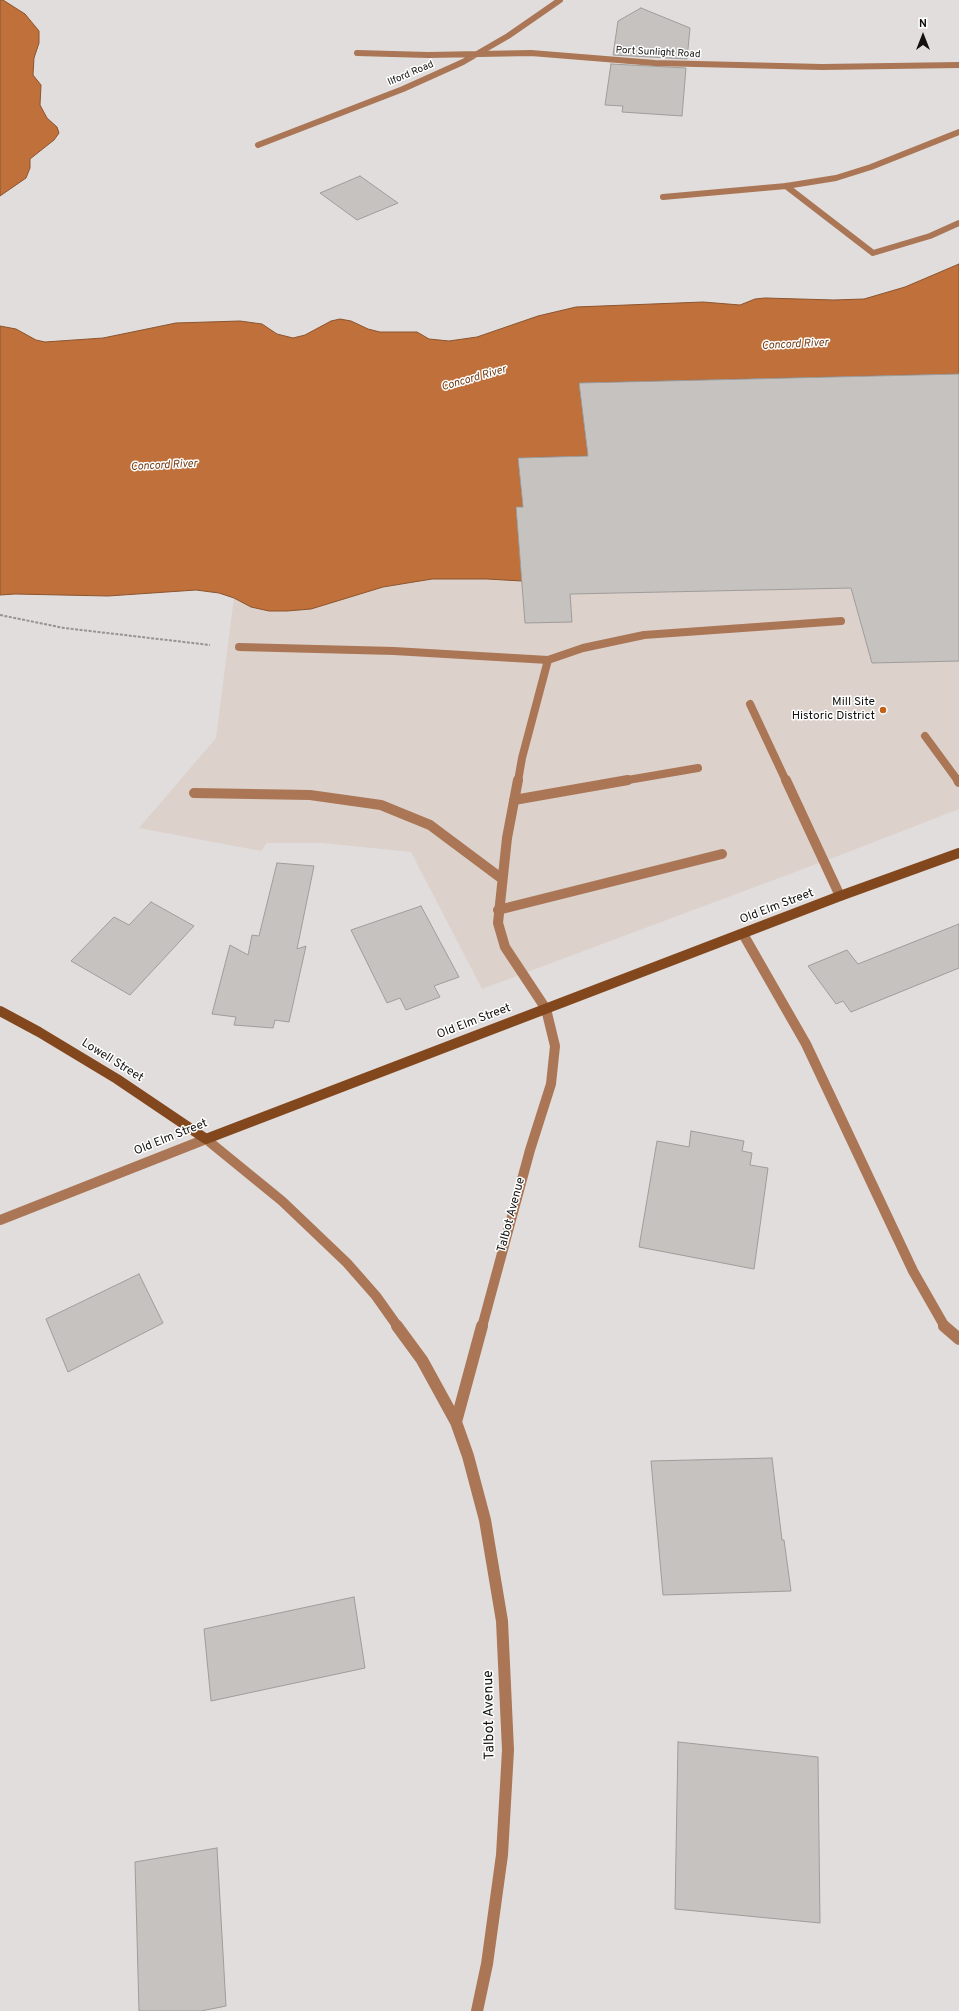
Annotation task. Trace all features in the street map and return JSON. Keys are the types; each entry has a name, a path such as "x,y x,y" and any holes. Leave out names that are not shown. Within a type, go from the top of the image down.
{"main road":[{"name":"Old Elm Street","path":"206,1139 840,896 959,853"},
{"name":"Lowell Street","path":"0,1011 39,1032 117,1079 206,1139"}],"street":[{"name":"Ilford Road","path":"258,145 403,89 479,54 560,0"},
{"name":"Port Sunlight Road","path":"357,53 422,55 539,53 633,62 822,67 959,65"},
{"path":"663,197 786,186 836,178 853,173 959,132"},
{"path":"786,186 873,253 930,236 959,223"},
{"path":"238,647 394,651 548,660 582,648 644,635 841,621"},
{"name":"Talbot Avenue","path":"456,1422 530,1150 551,1084 555,1058 555,1046 546,1009 505,946 498,923 501,878 514,800 522,758 548,660"},
{"path":"750,704 840,896"},
{"path":"925,736 959,782"},
{"path":"514,800 698,768"},
{"path":"194,793 310,795 381,805 409,815 430,825 501,878"},
{"path":"498,910 722,854"},
{"path":"743,934 806,1044 913,1270 942,1324 959,1339"},
{"name":"Talbot Avenue","path":"206,1139 282,1201 347,1263 376,1296 422,1360 456,1422 477,1486 492,1554 502,1621 508,1750 502,1855 487,1964 477,2011"},
{"name":"Old Elm Street","path":"0,1220 206,1139"}],"path":[{"path":"0,615 64,628 238,647"}],"shaded area":[{"path":"959,374 959,809 482,989 411,852 322,843 267,843 261,851 139,828 216,738 234,598 252,607 269,611 287,611 311,609 383,587 432,579 487,579 522,581 516,507 522,507 518,458 579,383"}],"water":[{"path":"0,0 3,0 25,14 39,31 39,43 34,58 33,75 41,85 40,105 47,118 57,127 59,133 54,140 30,159 30,168 26,178 0,196"},
{"name":"Concord River","path":"959,264 959,374 579,383 588,456 518,458 523,507 516,507 522,581 487,579 432,579 383,587 311,609 287,611 269,611 251,607 234,598 219,593 196,590 108,596 0,595 0,326 16,329 36,340 45,342 103,338 176,323 240,321 262,324 277,334 293,338 305,335 331,321 340,319 351,321 368,329 380,332 417,332 429,339 449,341 477,337 538,316 576,307 703,302 740,305 755,299 765,298 834,300 864,299 905,287"}],"building":[{"path":"641,8 690,28 687,59 613,55 618,21"},
{"path":"611,64 686,68 682,116 622,112 623,106 605,105"},
{"path":"360,176 398,203 357,220 320,193"},
{"path":"959,374 959,661 872,663 851,588 570,594 572,622 525,623 516,507 523,507 518,458 588,456 579,383"},
{"path":"277,863 314,866 297,949 306,946 289,1022 275,1020 273,1028 234,1025 236,1017 212,1014 230,945 248,955 252,935 259,936"},
{"path":"151,902 194,926 130,995 71,961 114,917 129,925"},
{"path":"421,906 459,977 434,986 440,997 406,1010 400,998 387,1003 351,930"},
{"path":"959,924 959,968 851,1012 843,1001 836,1004 808,966 847,950 858,964"},
{"path":"691,1131 744,1141 742,1151 752,1153 750,1165 768,1168 754,1269 639,1247 657,1141 689,1147"},
{"path":"139,1274 163,1323 68,1372 46,1319"},
{"path":"772,1458 782,1540 784,1540 791,1591 663,1595 651,1461"},
{"path":"354,1597 365,1668 211,1701 204,1629"},
{"path":"678,1742 818,1757 820,1923 675,1909"},
{"path":"217,1848 226,2006 201,2011 139,2011 135,1862"}],"place":[{"name":"Mill Site Historic District","path":"883,710"}]}
